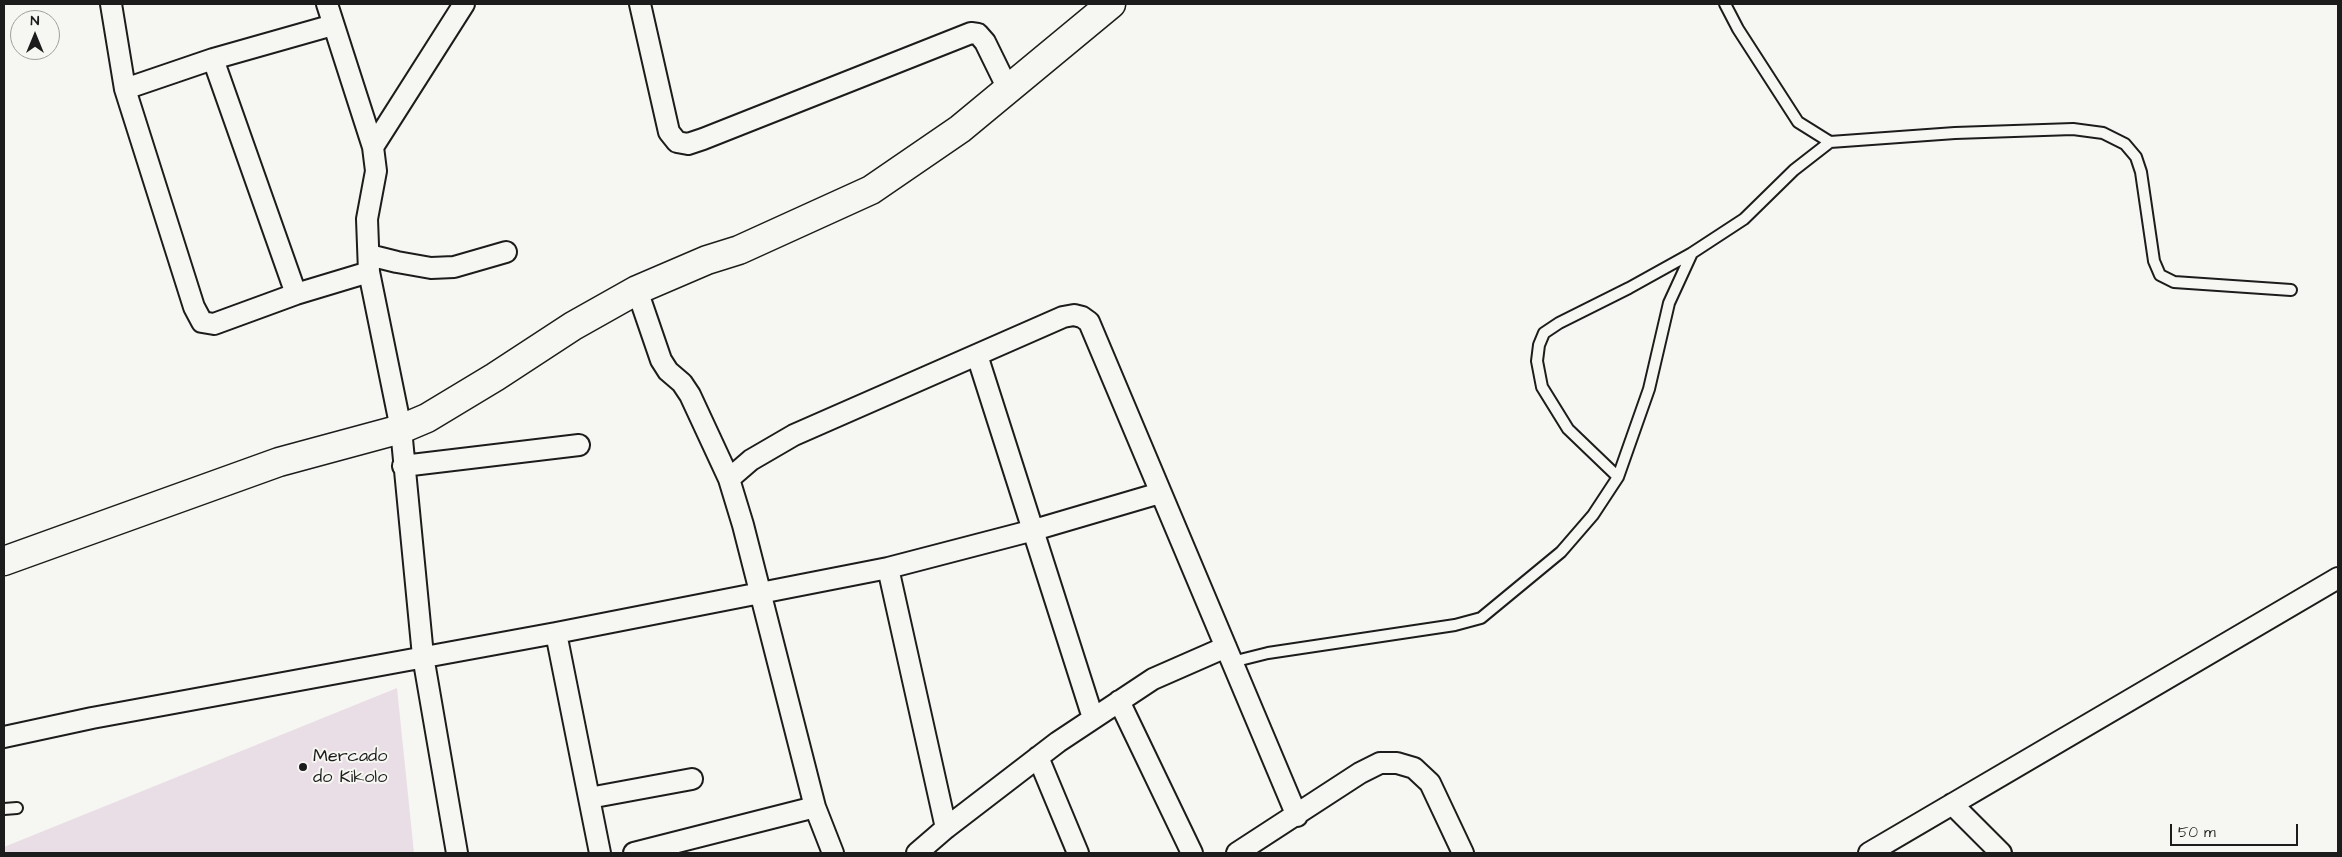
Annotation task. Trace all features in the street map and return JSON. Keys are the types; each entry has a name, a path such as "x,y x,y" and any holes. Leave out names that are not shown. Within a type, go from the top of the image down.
{"street":[{"path":"111,4 125,89 194,307 202,322 214,324 296,294 369,264 396,262 431,268 454,267 506,252"},
{"path":"328,4 333,25 373,147 376,171 367,219 369,264 401,429 403,466 423,656 457,853"},
{"path":"373,147 464,4"},
{"path":"640,4 669,132 677,142 688,144 702,139 971,33 978,34 985,42 1008,88"},
{"path":"4,561 279,462 401,429 456,401 573,326 637,290 747,246 871,190 960,129 1110,4"},
{"path":"125,89 213,59 333,25"},
{"path":"213,59 296,294"},
{"path":"637,290 661,360 668,371 682,383 690,395 729,479 743,524 815,807 833,853"},
{"path":"729,479 751,460 794,435 1063,317 1082,316 1089,322 1297,816"},
{"path":"978,355 1093,718"},
{"path":"403,466 579,445"},
{"path":"4,737 92,718 556,633 888,568 1034,530 1160,493"},
{"path":"888,568 946,828"},
{"path":"1868,853 2338,578"},
{"path":"556,633 600,853"},
{"path":"917,853 946,828 1038,757 1153,679 1229,654"},
{"path":"1119,701 1192,853"},
{"path":"1038,757 1078,853"},
{"path":"1237,853 1297,816 1360,773 1380,763 1397,763 1414,768 1430,784 1463,853"},
{"path":"589,798 692,779"},
{"path":"1952,804 2001,853"},
{"path":"634,853 815,807"}],"lane":[{"path":"1725,4 1738,29 1798,122 1830,142"},
{"path":"1618,477 1568,429 1542,387 1537,361 1539,345 1544,333 1559,323 1629,288 1692,253 1744,219 1794,170 1830,142 1955,133 2073,128 2103,133 2125,144 2136,157 2141,172 2154,261 2160,275 2174,282 2291,290"},
{"path":"1229,654 1268,653 1455,625 1481,618 1561,552 1593,515 1618,477 1649,389 1669,303 1692,253"},
{"path":"4,809 17,808"}],"shaded area":[{"name":"Mercado do Kikolo","path":"397,688 414,853 4,853 4,847"}],"place":[{"name":"Mercado do Kikolo","path":"303,767"}]}
